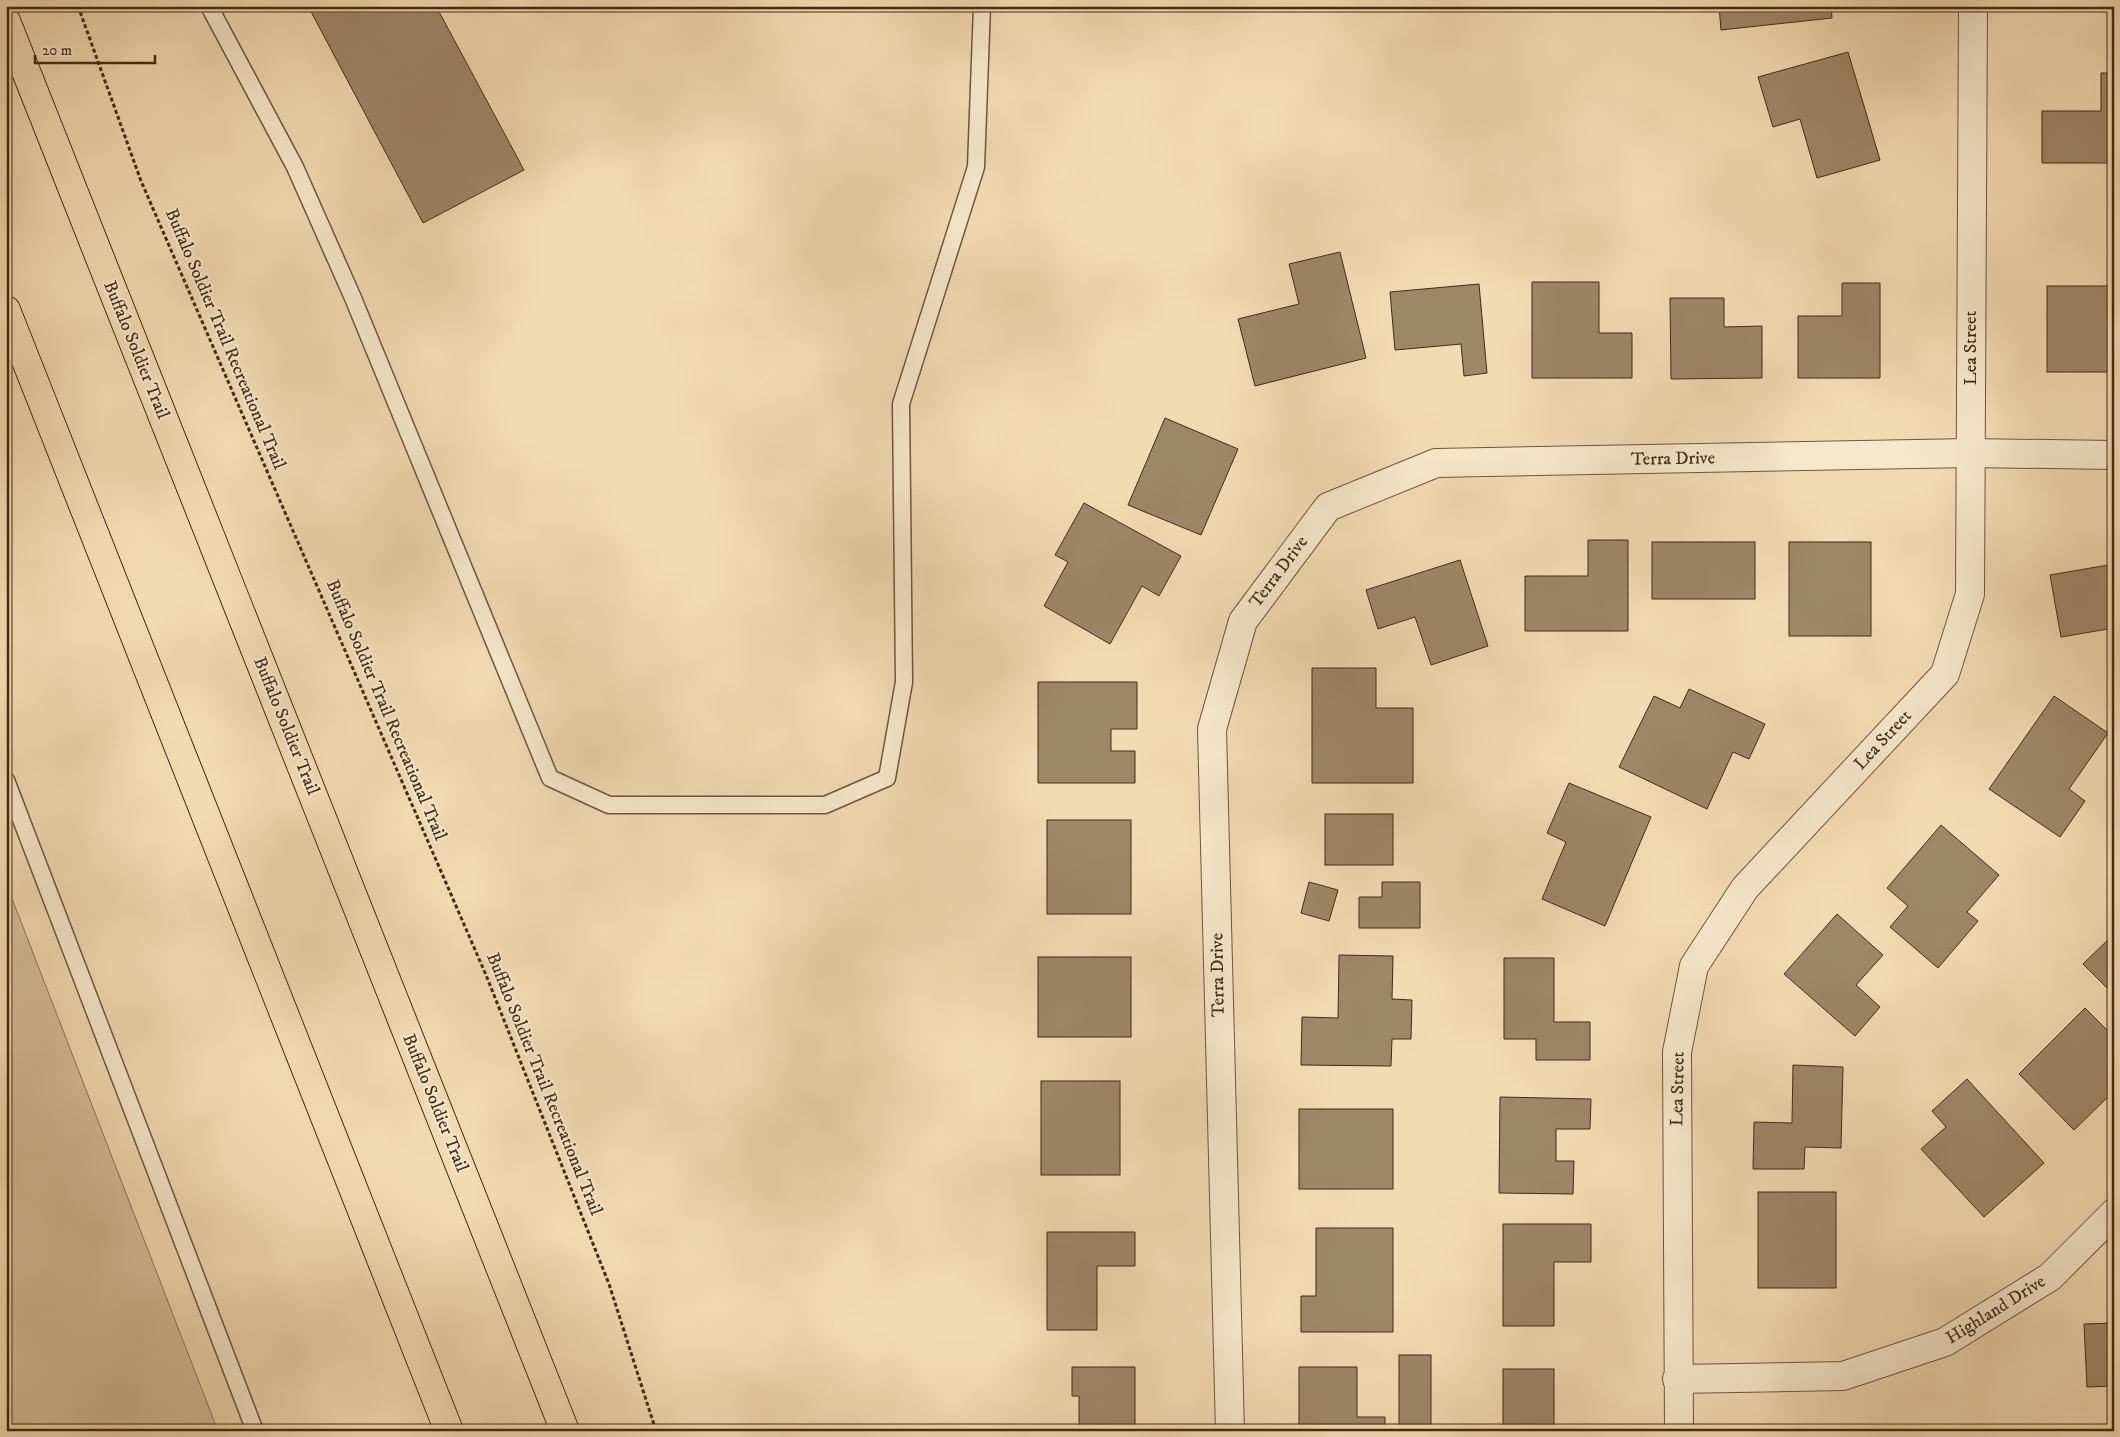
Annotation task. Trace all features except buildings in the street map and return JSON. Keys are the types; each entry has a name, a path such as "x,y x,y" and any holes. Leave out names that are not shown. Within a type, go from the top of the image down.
{"main road":[{"name":"Buffalo Soldier Trail","path":"6,21 565,1431"},
{"path":"6,310 449,1431"}],"street":[{"name":"Lea Street","path":"1679,1431 1677,1379 1677,1052 1694,966 1745,888 1945,674 1970,594 1973,6"},
{"name":"Terra Drive","path":"1230,1431 1212,730 1243,621 1328,507 1436,463 1970,453 2114,455"},
{"name":"Highland Drive","path":"1677,1379 1843,1376 1945,1342 2050,1277 2114,1213"}],"lane":[{"path":"209,6 295,167 353,298 550,778 609,805 825,805 887,778 904,682 902,404 976,167 982,6"},
{"path":"6,780 255,1431"}],"path":[{"name":"Buffalo Soldier Trail Recreational Trail","path":"78,6 141,181 486,975 609,1284 656,1431"}],"shaded area":[{"path":"6,883 218,1431 6,1431"}]}
